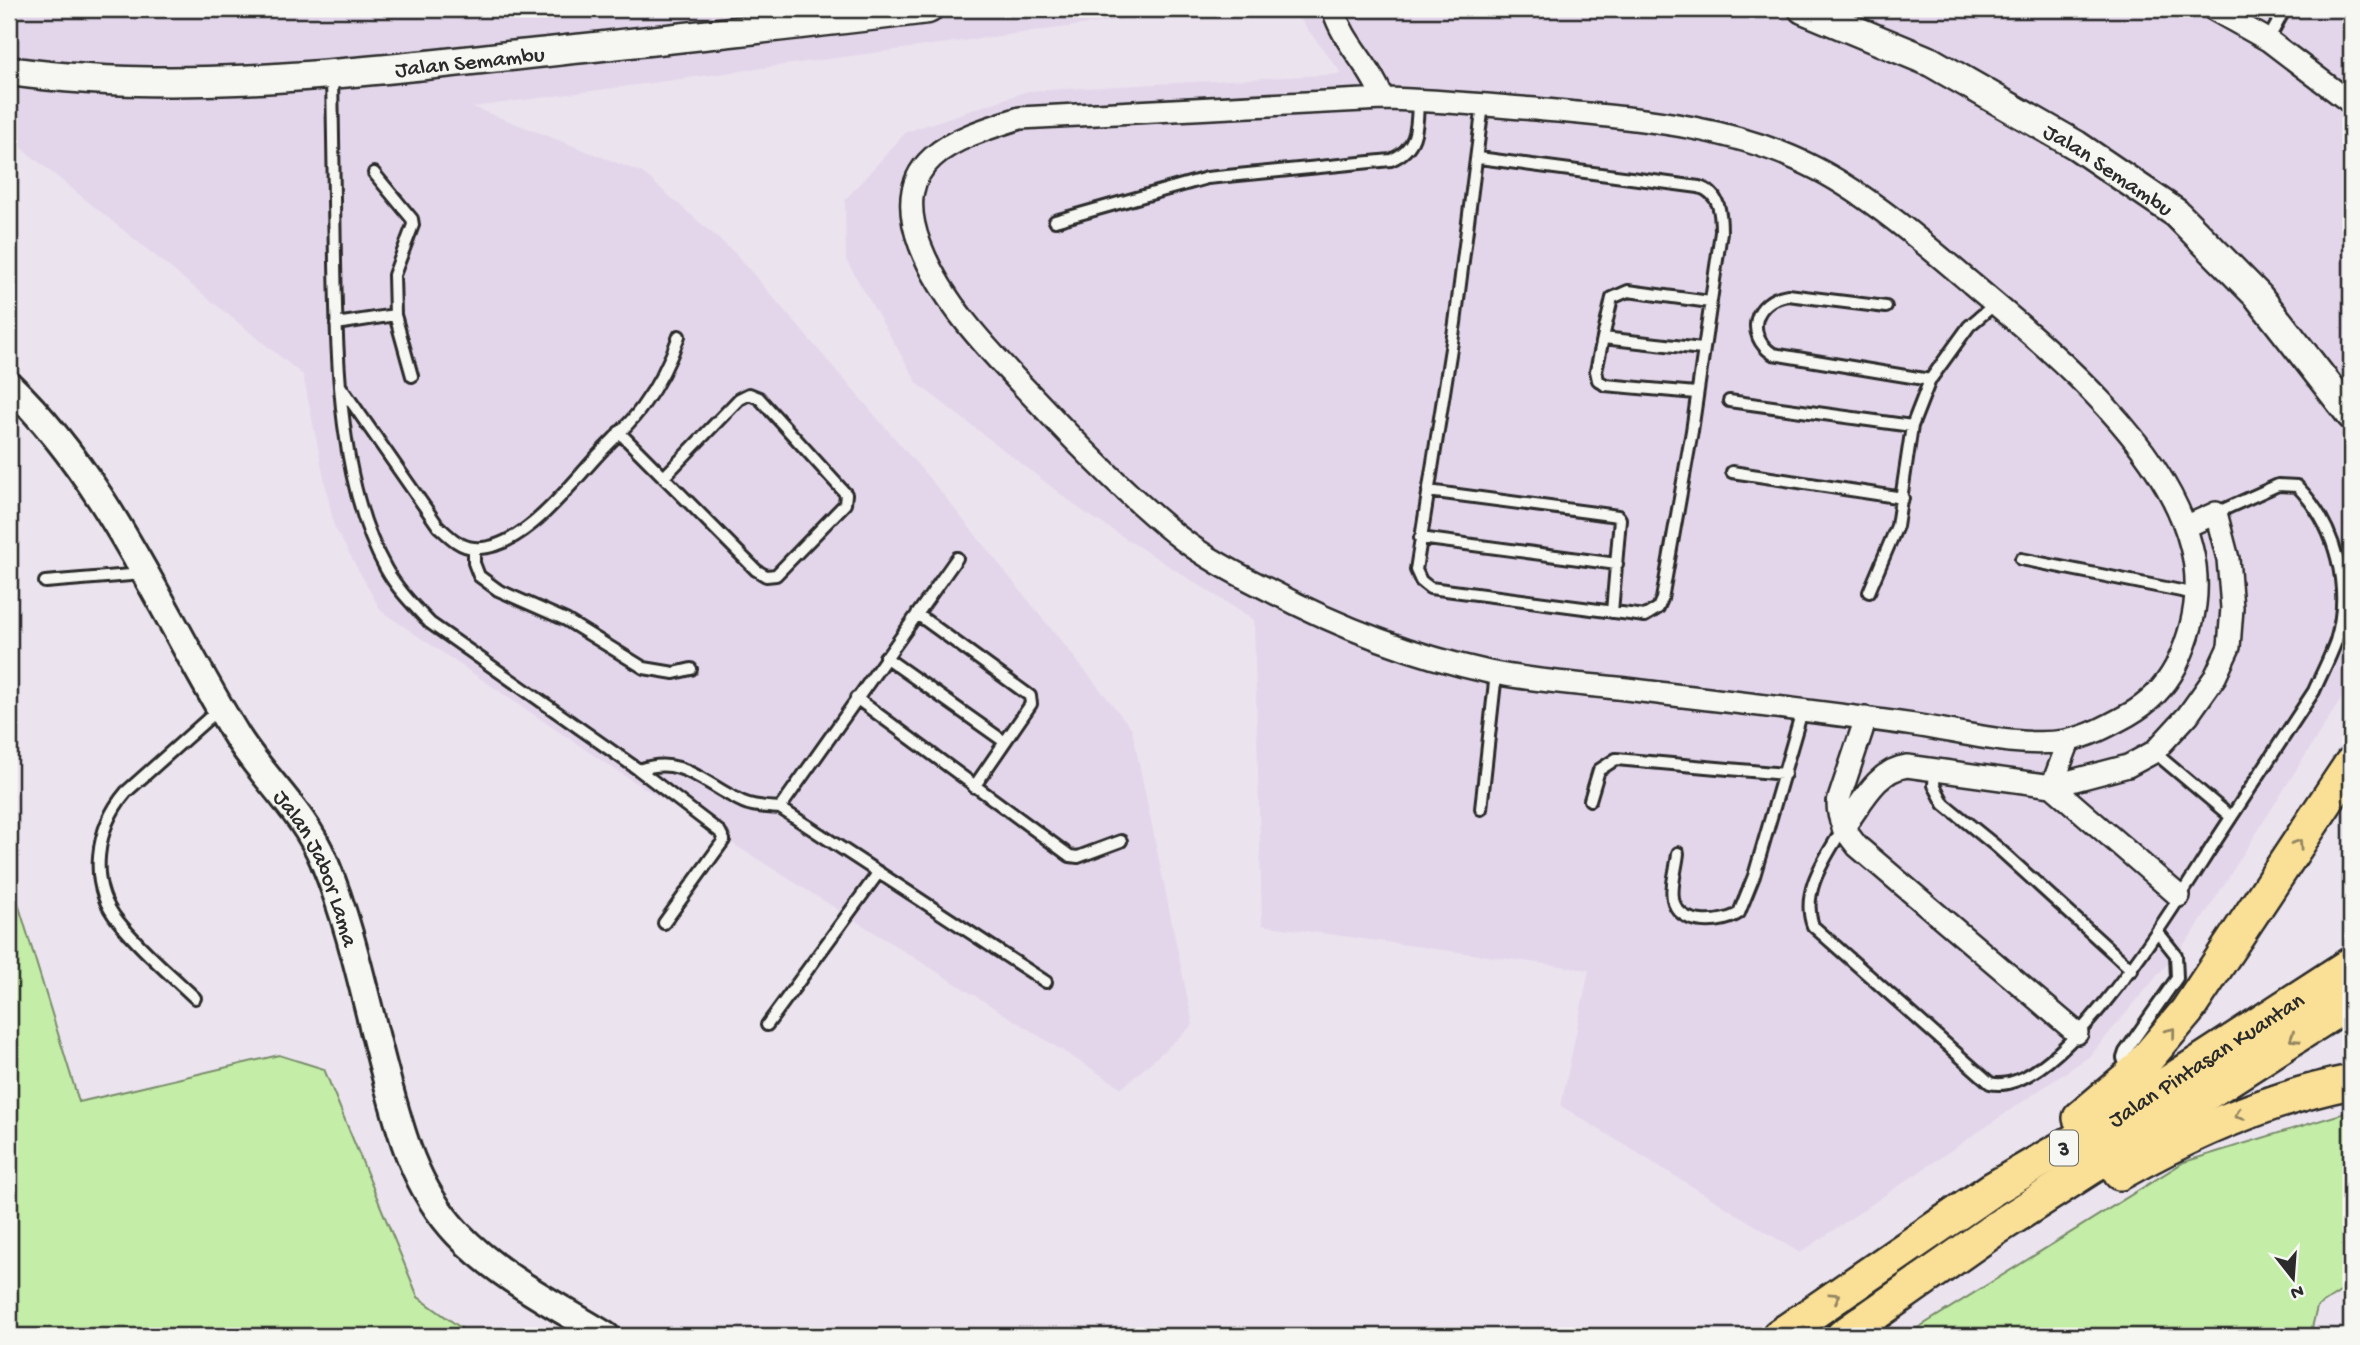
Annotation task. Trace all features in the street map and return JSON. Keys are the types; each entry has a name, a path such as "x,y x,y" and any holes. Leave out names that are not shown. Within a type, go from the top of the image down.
{"highway":[{"path":"1991,1190 2130,1077 2187,1011 2351,764"},
{"name":"Jalan Pintasan Kuantan","path":"1779,1336 1991,1190 2107,1122 2351,964"},
{"name":"Jalan Pintasan Kuantan","path":"1843,1336 1998,1227 2351,1001"},
{"path":"1901,1296 2179,1141 2268,1104 2351,1082"}],"main road":[{"name":"Jalan Semambu","path":"9,71 70,79 134,82 214,82 332,75 929,9"},
{"name":"Jalan Semambu","path":"1802,9 1931,62 2076,145 2176,213 2258,296 2351,415"}],"street":[{"path":"1333,9 1340,31 1376,78 1383,99"},
{"path":"2213,9 2267,40 2351,103"},
{"path":"1383,99 1418,99 1607,116 1696,129 1760,144 1822,171 1912,233 2096,394 2137,443 2159,477 2185,527 2193,550 2196,594 2190,636 2170,677 2143,706 2103,729 2069,741 2035,742 1866,718 1496,673 1432,657 1332,624 1178,537 1078,444 999,360 942,290 917,238 912,188 924,160 967,134 1020,118 1383,99"},
{"name":"Jalan Jabor Lama","path":"12,394 86,476 239,739 308,827 335,891 405,1148 419,1178 458,1234 486,1258 606,1336"},
{"path":"1843,828 1880,778 1893,768 1907,766 2052,786 2128,766 2154,752 2188,716 2215,677 2229,647 2232,608 2228,559 2216,513 2185,527"},
{"path":"1866,718 1838,802 1838,816 1843,828 1857,846 2077,1032"},
{"path":"2052,786 2069,741"},
{"path":"2052,786 2179,896"}],"lane":[{"path":"2267,40 2285,9"},
{"path":"332,75 339,385 345,440 371,532 386,569 430,623 639,770 720,832 724,840 664,923"},
{"path":"1055,222 1207,178 1391,160 1403,155 1417,134 1418,99"},
{"path":"1479,158 1566,167 1708,190 1716,199 1721,214 1710,302 1662,599 1658,608 1645,616 1430,587 1421,581 1416,570 1479,158 1483,105"},
{"path":"374,173 412,219 413,225 394,275 395,315 412,376"},
{"path":"1696,393 1605,385 1598,380 1596,371 1612,298 1619,293 1629,291 1710,302"},
{"path":"1886,307 1788,295 1773,297 1761,306 1756,319 1764,348 1773,354 1930,380"},
{"path":"1869,592 1897,526 1912,426 1930,380 1969,326 1995,304"},
{"path":"336,324 395,315"},
{"path":"339,385 438,526 459,544 474,548 494,545 512,538 540,517 640,410 660,380 679,336"},
{"path":"1603,338 1702,349"},
{"path":"619,432 664,477 766,576 776,575 845,504 846,494 759,398 749,394 739,399 664,477"},
{"path":"1728,401 1912,426"},
{"path":"1732,472 1903,498"},
{"path":"1843,828 1814,881 1809,902 1813,926 1990,1083 2002,1086 2014,1083 2046,1062 2077,1032 2132,970 2314,691 2336,641 2343,595 2334,542 2313,502 2297,486 2278,485 2216,513"},
{"path":"1428,491 1614,514 1620,519 1612,612"},
{"path":"1420,538 1617,564"},
{"path":"474,548 474,562 479,576 498,590 566,620 644,668 674,673 691,669"},
{"path":"780,808 957,558"},
{"path":"2021,559 2196,594"},
{"path":"45,582 145,574"},
{"path":"917,614 1030,696 1031,704 974,787"},
{"path":"885,657 1004,742"},
{"path":"1481,809 1496,673"},
{"path":"856,698 1070,856 1078,857 1121,841"},
{"path":"195,998 116,920 100,882 99,845 105,824 120,800 221,707"},
{"path":"1678,853 1673,894 1680,912 1687,917 1704,920 1732,918 1745,905 1802,710"},
{"path":"2154,752 2231,817"},
{"path":"1590,800 1599,771 1616,759 1785,774"},
{"path":"639,770 657,763 672,764 745,803 780,808 1046,982"},
{"path":"1935,770 1934,785 1944,804 1997,847 2132,970"},
{"path":"767,1025 879,872"},
{"path":"2130,1077 2123,1058 2125,1052 2176,978 2176,955 2157,931"}],"shaded area":[{"path":"9,9 1200,9 473,107 643,173 736,254 941,492 1132,729 1193,1025 1122,1088 614,769 381,611 334,526 303,375 9,138"},
{"path":"1292,9 2351,9 2351,683 2194,932 2090,1056 1800,1253 1561,1106 1589,970 1262,925 1254,620 1084,512 918,384 846,260 845,200 906,132 1028,91 1342,74"}],"green space":[{"path":"9,874 79,1102 279,1055 324,1069 418,1297 472,1336 9,1336"},
{"path":"2351,1111 2351,1285 2317,1307 2310,1336 1905,1336 2184,1162"}]}
